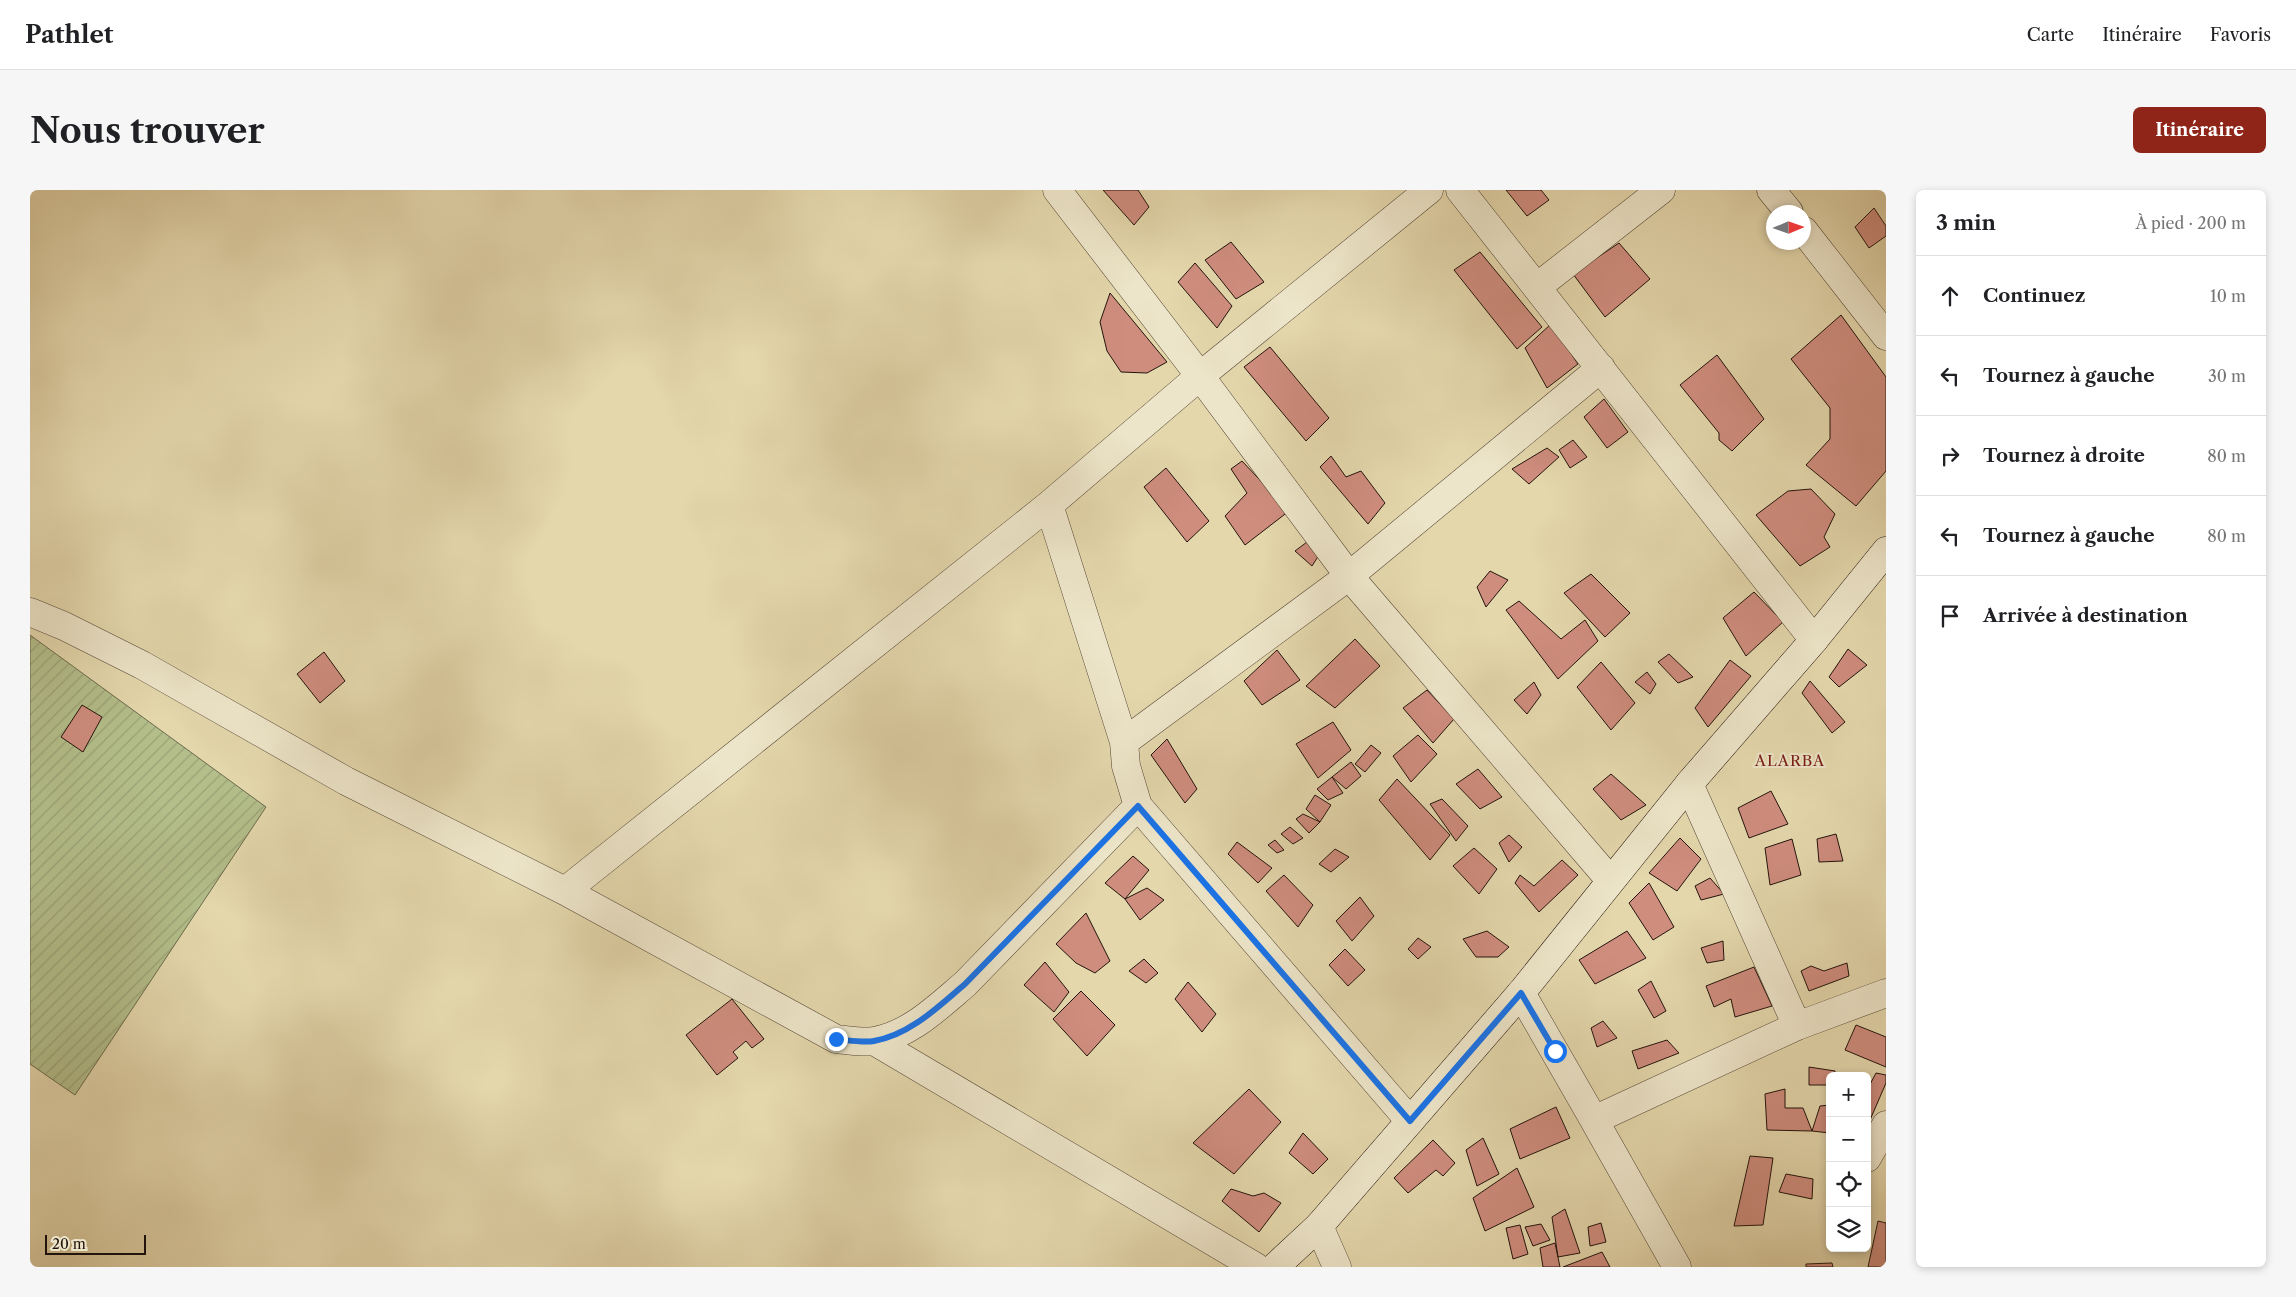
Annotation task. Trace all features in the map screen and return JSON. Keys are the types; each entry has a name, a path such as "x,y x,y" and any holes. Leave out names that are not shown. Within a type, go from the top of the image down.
{"street":[{"path":"1057,190 1200,376 1349,576 1610,880"},
{"path":"565,891 1050,505 1200,376 1429,190"},
{"path":"1460,190 1814,640"},
{"path":"1536,287 1661,190"},
{"path":"1771,190 1783,205"},
{"path":"1811,240 1886,336"},
{"path":"1124,742 1349,576 1601,368"},
{"path":"1050,505 1124,742 1126,766 1138,806 1410,1121"},
{"path":"1275,1267 1319,1226 1521,993 1689,784 1814,640 1886,551"},
{"path":"30,612 64,626 142,665 346,781 565,891 836,1039 874,1041 904,1030 965,984 1138,806"},
{"path":"1689,784 1797,1026"},
{"path":"1521,993 1677,1267"},
{"path":"1594,1120 1797,1026 1886,993"},
{"path":"874,1041 1256,1267"},
{"path":"1871,1151 1886,1125"},
{"path":"1319,1226 1337,1267"}],"green space":[{"path":"30,635 266,807 75,1095 30,1064"}],"building":[{"path":"1103,190 1138,190 1149,207 1134,225"},
{"path":"1506,190 1541,190 1549,200 1527,216"},
{"path":"1874,208 1886,226 1886,236 1869,248 1855,227"},
{"path":"1231,242 1264,282 1236,299 1205,260"},
{"path":"1619,243 1650,279 1605,317 1573,274"},
{"path":"1480,252 1542,327 1517,349 1454,270"},
{"path":"1195,263 1232,306 1217,328 1178,282"},
{"path":"1110,293 1167,362 1147,373 1121,372 1107,351 1100,322"},
{"path":"1841,315 1886,377 1886,471 1856,506 1806,465 1830,439 1830,408 1791,359"},
{"path":"1551,324 1578,364 1547,388 1525,348"},
{"path":"1270,347 1329,418 1306,441 1244,367"},
{"path":"1717,355 1764,419 1732,451 1719,440 1719,433 1680,385"},
{"path":"1604,399 1628,432 1607,448 1584,417"},
{"path":"1573,440 1587,457 1570,468 1559,450"},
{"path":"1547,448 1559,457 1529,484 1512,469"},
{"path":"1331,456 1346,477 1361,471 1385,503 1368,524 1320,467"},
{"path":"1242,461 1289,511 1245,545 1225,516 1247,493 1231,469"},
{"path":"1166,468 1209,521 1187,542 1144,487"},
{"path":"1811,489 1835,514 1824,537 1830,547 1800,566 1756,515 1788,491"},
{"path":"1307,542 1319,555 1312,566 1295,551"},
{"path":"1490,571 1508,580 1486,607 1477,587"},
{"path":"1591,574 1630,613 1605,637 1564,593"},
{"path":"1754,592 1783,622 1746,656 1723,618"},
{"path":"1519,601 1561,639 1585,620 1598,641 1558,679 1506,610"},
{"path":"1355,639 1380,666 1335,708 1306,686"},
{"path":"1848,649 1867,665 1839,687 1829,677"},
{"path":"1277,650 1300,680 1262,705 1244,681"},
{"path":"324,652 345,681 320,703 297,674"},
{"path":"1669,654 1693,677 1678,683 1658,662"},
{"path":"1730,660 1751,676 1708,727 1695,708"},
{"path":"1601,662 1635,703 1611,730 1577,687"},
{"path":"1647,672 1656,684 1650,694 1635,682"},
{"path":"1810,681 1845,722 1832,733 1802,693"},
{"path":"1534,682 1541,695 1527,714 1514,700"},
{"path":"1427,690 1454,719 1433,743 1403,708"},
{"path":"82,705 102,717 83,752 61,737"},
{"path":"1333,722 1351,750 1318,778 1296,744"},
{"path":"1418,735 1437,754 1411,782 1393,756"},
{"path":"1167,739 1197,789 1185,803 1151,755"},
{"path":"1371,745 1381,753 1365,772 1355,764"},
{"path":"1351,762 1361,776 1346,789 1332,777"},
{"path":"1478,769 1502,797 1480,809 1456,784"},
{"path":"1611,774 1646,805 1621,820 1593,789"},
{"path":"1332,777 1343,793 1328,800 1317,789"},
{"path":"1397,779 1450,835 1430,860 1379,800"},
{"path":"1771,791 1788,824 1749,838 1738,808"},
{"path":"1315,795 1331,805 1320,822 1306,809"},
{"path":"1442,799 1468,826 1456,841 1430,804"},
{"path":"1303,814 1320,822 1309,833 1296,819"},
{"path":"1290,827 1303,838 1293,844 1281,834"},
{"path":"1836,834 1843,861 1819,862 1817,839"},
{"path":"1509,835 1522,847 1509,862 1499,843"},
{"path":"1680,838 1701,859 1677,891 1649,873"},
{"path":"1792,839 1801,875 1770,885 1765,848"},
{"path":"1275,840 1284,850 1277,853 1268,845"},
{"path":"1237,842 1272,868 1258,883 1228,854"},
{"path":"1474,848 1497,869 1479,894 1453,866"},
{"path":"1335,849 1349,857 1331,872 1319,864"},
{"path":"1133,856 1149,870 1125,899 1105,883"},
{"path":"1562,860 1578,875 1539,912 1515,883 1520,875 1534,886"},
{"path":"1284,875 1313,905 1298,927 1266,891"},
{"path":"1710,878 1724,894 1701,900 1695,886"},
{"path":"1649,883 1674,927 1653,940 1629,903"},
{"path":"1147,888 1164,900 1140,920 1125,899"},
{"path":"1360,897 1374,916 1352,941 1336,921"},
{"path":"1086,913 1110,961 1095,973 1076,963 1056,944"},
{"path":"1487,931 1509,947 1498,957 1476,957 1463,939"},
{"path":"1627,931 1646,958 1595,984 1579,960"},
{"path":"1418,938 1431,947 1418,959 1408,949"},
{"path":"1723,941 1724,960 1707,963 1701,948"},
{"path":"1345,949 1365,970 1348,986 1329,965"},
{"path":"1144,959 1158,973 1146,983 1129,971"},
{"path":"1045,962 1069,992 1054,1012 1024,985"},
{"path":"1847,963 1849,976 1809,991 1801,971 1811,966 1824,971"},
{"path":"1754,967 1772,1006 1735,1017 1731,999 1714,1007 1706,986"},
{"path":"1651,981 1666,1011 1654,1018 1638,990"},
{"path":"1188,982 1216,1014 1202,1032 1175,999"},
{"path":"1081,991 1115,1025 1087,1056 1053,1019"},
{"path":"732,999 764,1039 752,1048 746,1041 733,1052 738,1058 717,1075 686,1035"},
{"path":"1603,1021 1617,1038 1597,1047 1591,1028"},
{"path":"1856,1025 1886,1037 1886,1067 1845,1050"},
{"path":"1667,1040 1679,1053 1638,1069 1632,1051"},
{"path":"1809,1067 1835,1071 1826,1072 1826,1085 1809,1085"},
{"path":"1876,1073 1886,1075 1886,1083 1871,1118 1871,1117 1871,1082"},
{"path":"1249,1089 1281,1122 1234,1174 1193,1143"},
{"path":"1785,1089 1785,1108 1803,1108 1812,1131 1767,1130 1765,1094"},
{"path":"1826,1105 1826,1133 1812,1131 1820,1106"},
{"path":"1556,1107 1570,1138 1520,1159 1510,1129"},
{"path":"1303,1133 1328,1159 1313,1174 1289,1153"},
{"path":"1483,1138 1499,1174 1477,1186 1466,1150"},
{"path":"1433,1140 1455,1163 1443,1176 1436,1170 1408,1193 1394,1178"},
{"path":"1750,1156 1773,1158 1763,1225 1734,1226"},
{"path":"1517,1168 1534,1207 1485,1231 1473,1198"},
{"path":"1786,1174 1813,1179 1812,1199 1779,1192"},
{"path":"1231,1189 1253,1196 1264,1193 1281,1203 1259,1232 1222,1201"},
{"path":"1565,1209 1580,1253 1558,1257 1552,1217"},
{"path":"1878,1221 1886,1223 1886,1267 1868,1267"},
{"path":"1601,1223 1606,1242 1590,1246 1588,1227"},
{"path":"1541,1224 1550,1240 1533,1246 1525,1227"},
{"path":"1520,1225 1528,1254 1513,1259 1506,1228"},
{"path":"1555,1243 1560,1267 1543,1267 1540,1248"},
{"path":"1602,1252 1610,1267 1563,1267"},
{"path":"1832,1263 1833,1267 1806,1267 1806,1264"}],"district":[{"name":"ALARBA","path":"1790,760"}],"route":[{"path":"836,1039 874,1041 904,1030 935,1009 965,984 1118,829 1138,806 1410,1121 1521,993 1555,1051"}]}
